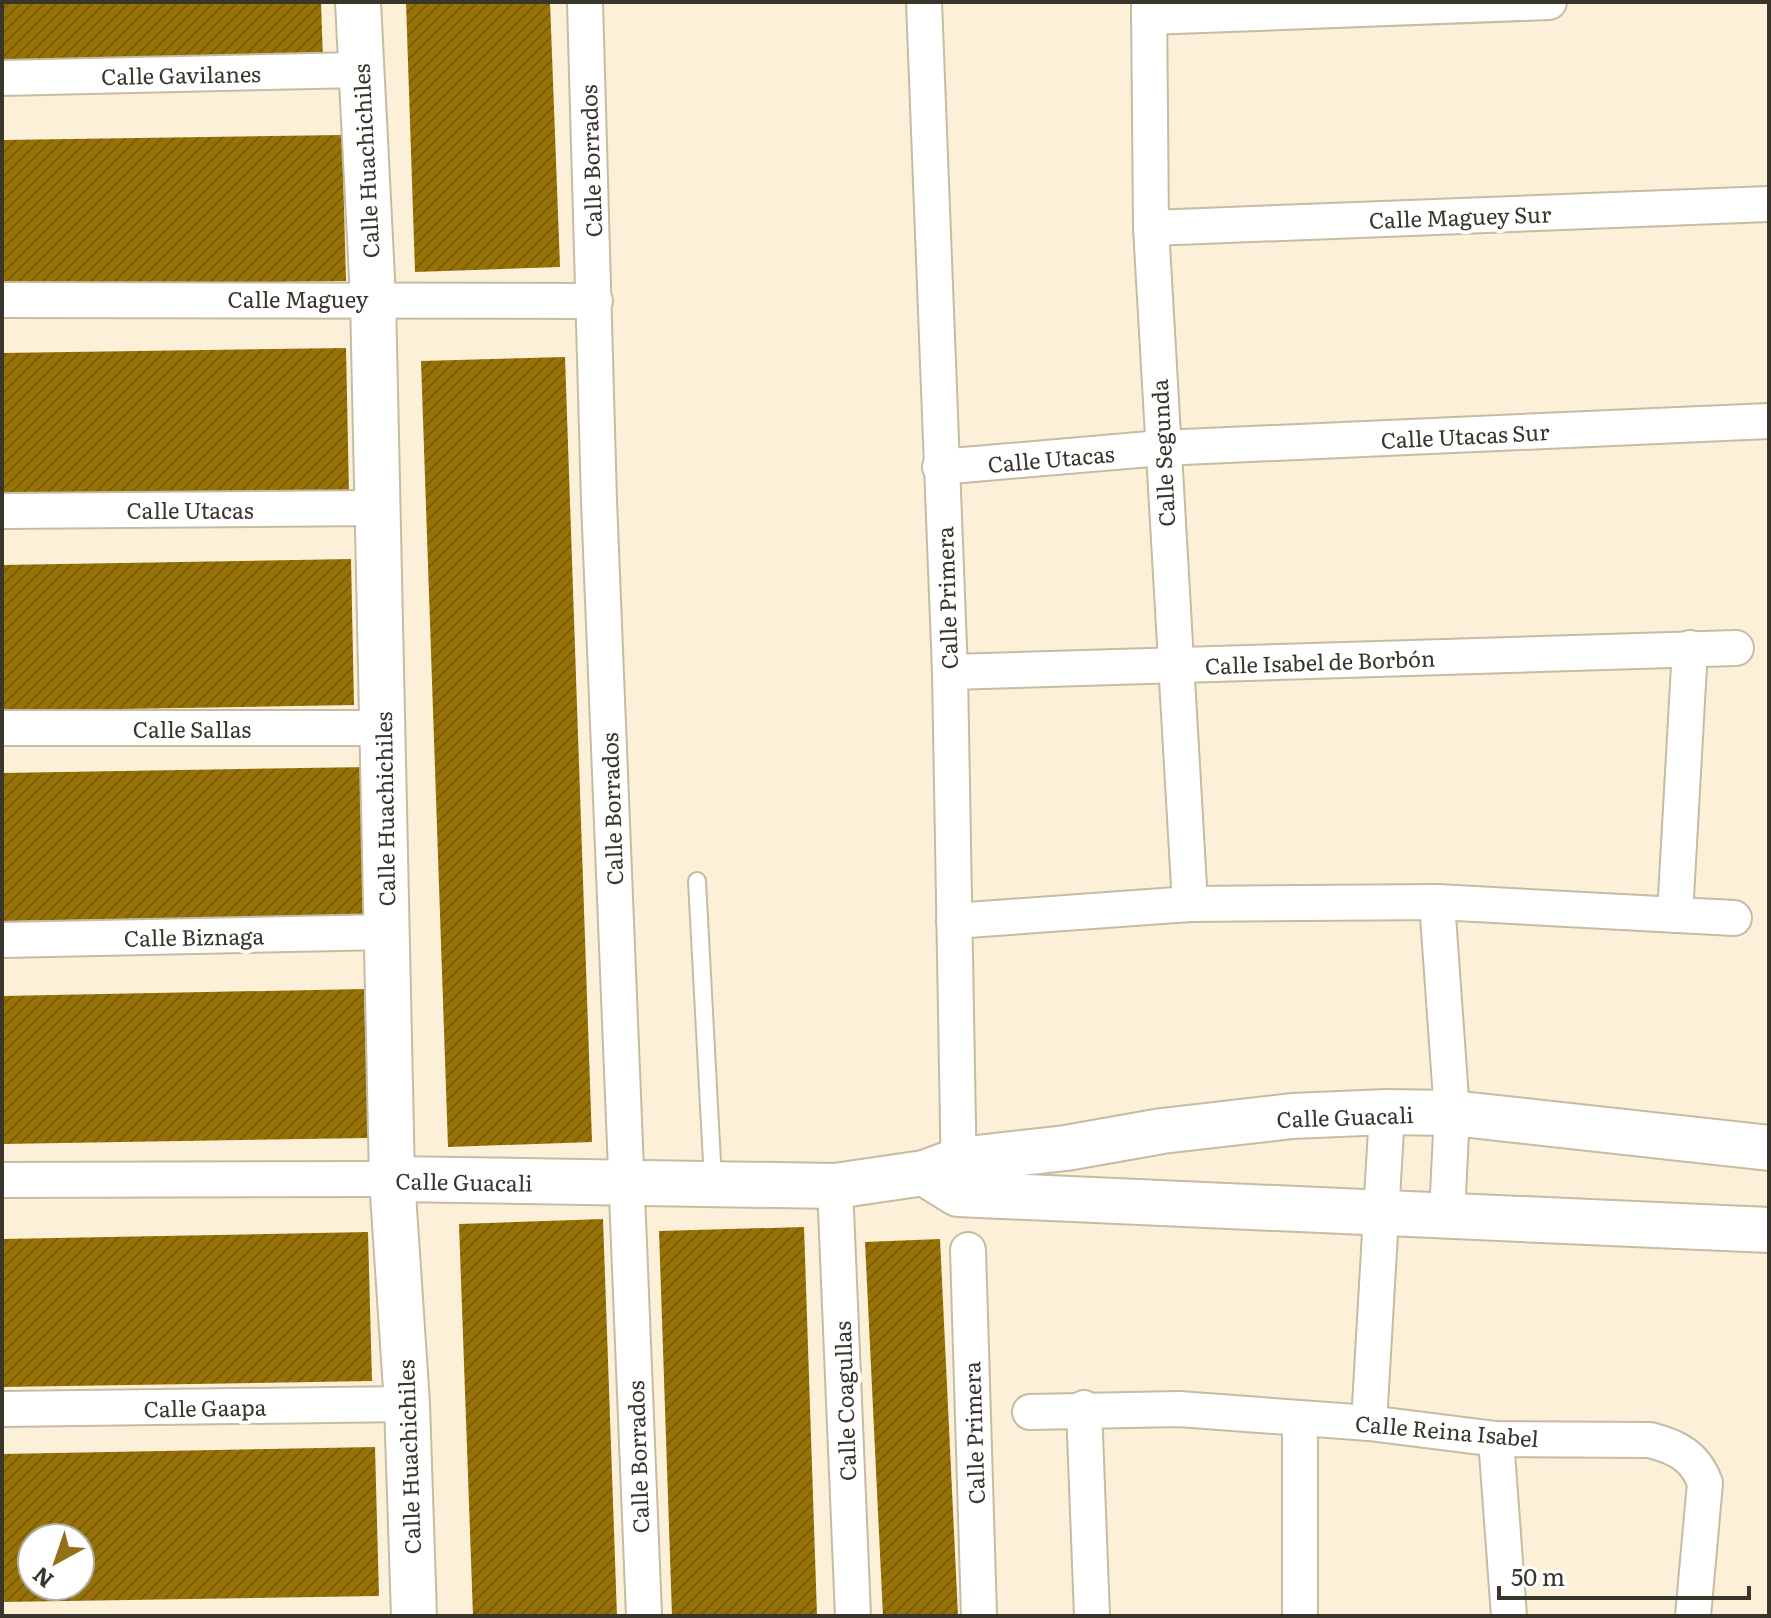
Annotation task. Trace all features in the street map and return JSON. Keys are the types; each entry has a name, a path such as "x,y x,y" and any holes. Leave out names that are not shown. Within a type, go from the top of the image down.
{"street":[{"name":"Calle Huachichiles","path":"358,2 359,70 373,298 392,1179 407,1404 414,1616"},
{"name":"Calle Borrados","path":"585,2 599,501 644,1616"},
{"name":"Calle Primera","path":"924,2 950,672 954,921 947,1176"},
{"path":"1149,9 1549,2"},
{"name":"Calle Segunda","path":"1149,9 1151,228 1161,448 1190,904"},
{"name":"Calle Gavilanes","path":"2,78 359,70"},
{"name":"Calle Maguey Sur","path":"1151,228 1769,204"},
{"name":"Calle Maguey","path":"2,300 373,298 595,301"},
{"name":"Calle Utacas Sur","path":"1161,448 1769,421"},
{"name":"Calle Utacas","path":"940,467 1161,448"},
{"name":"Calle Utacas","path":"2,511 379,508"},
{"path":"1675,915 1690,648"},
{"name":"Calle Isabel de Borbón","path":"950,672 1736,648"},
{"name":"Calle Sallas","path":"2,728 381,728"},
{"path":"1437,902 1452,1113 1447,1214"},
{"path":"954,921 1190,904 1437,902 1734,918"},
{"name":"Calle Biznaga","path":"2,940 387,932"},
{"path":"1369,1423 1387,1112"},
{"name":"Calle Guacali","path":"2,1180 392,1179 835,1186 947,1176 1066,1148 1292,1116 1387,1112 1452,1113 1769,1148"},
{"path":"1065,1197 1066,1148"},
{"name":"Calle Guacali","path":"947,1176 1065,1197 1769,1230"},
{"name":"Calle Coagullas","path":"835,1186 853,1616"},
{"name":"Calle Primera","path":"968,1250 979,1616"},
{"name":"Calle Gaapa","path":"2,1409 407,1404"},
{"path":"1084,1408 1092,1616"},
{"name":"Calle Reina Isabel","path":"1030,1412 1084,1408 1179,1409 1369,1423 1496,1439 1650,1440 1686,1453 1699,1467 1705,1483 1693,1616"},
{"path":"1300,1419 1300,1616"},
{"path":"1496,1439 1509,1616"}],"lane":[{"path":"697,881 713,1183"}],"building":[{"path":"2,2 321,2 323,61 2,67"},
{"path":"406,2 550,2 560,267 415,272"},
{"path":"342,135 346,281 2,286 2,140"},
{"path":"346,348 349,493 2,499 2,353"},
{"path":"565,357 592,1142 448,1147 421,361"},
{"path":"351,559 354,705 2,711 2,565"},
{"path":"368,767 371,915 2,921 2,773"},
{"path":"364,989 368,1138 2,1144 2,996"},
{"path":"603,1219 617,1616 473,1616 459,1224"},
{"path":"804,1227 817,1616 672,1616 659,1231"},
{"path":"368,1232 372,1381 2,1387 2,1239"},
{"path":"940,1239 958,1616 883,1616 865,1242"},
{"path":"375,1447 379,1596 96,1601 96,1522 16,1522 16,1602 2,1602 2,1454"}]}
